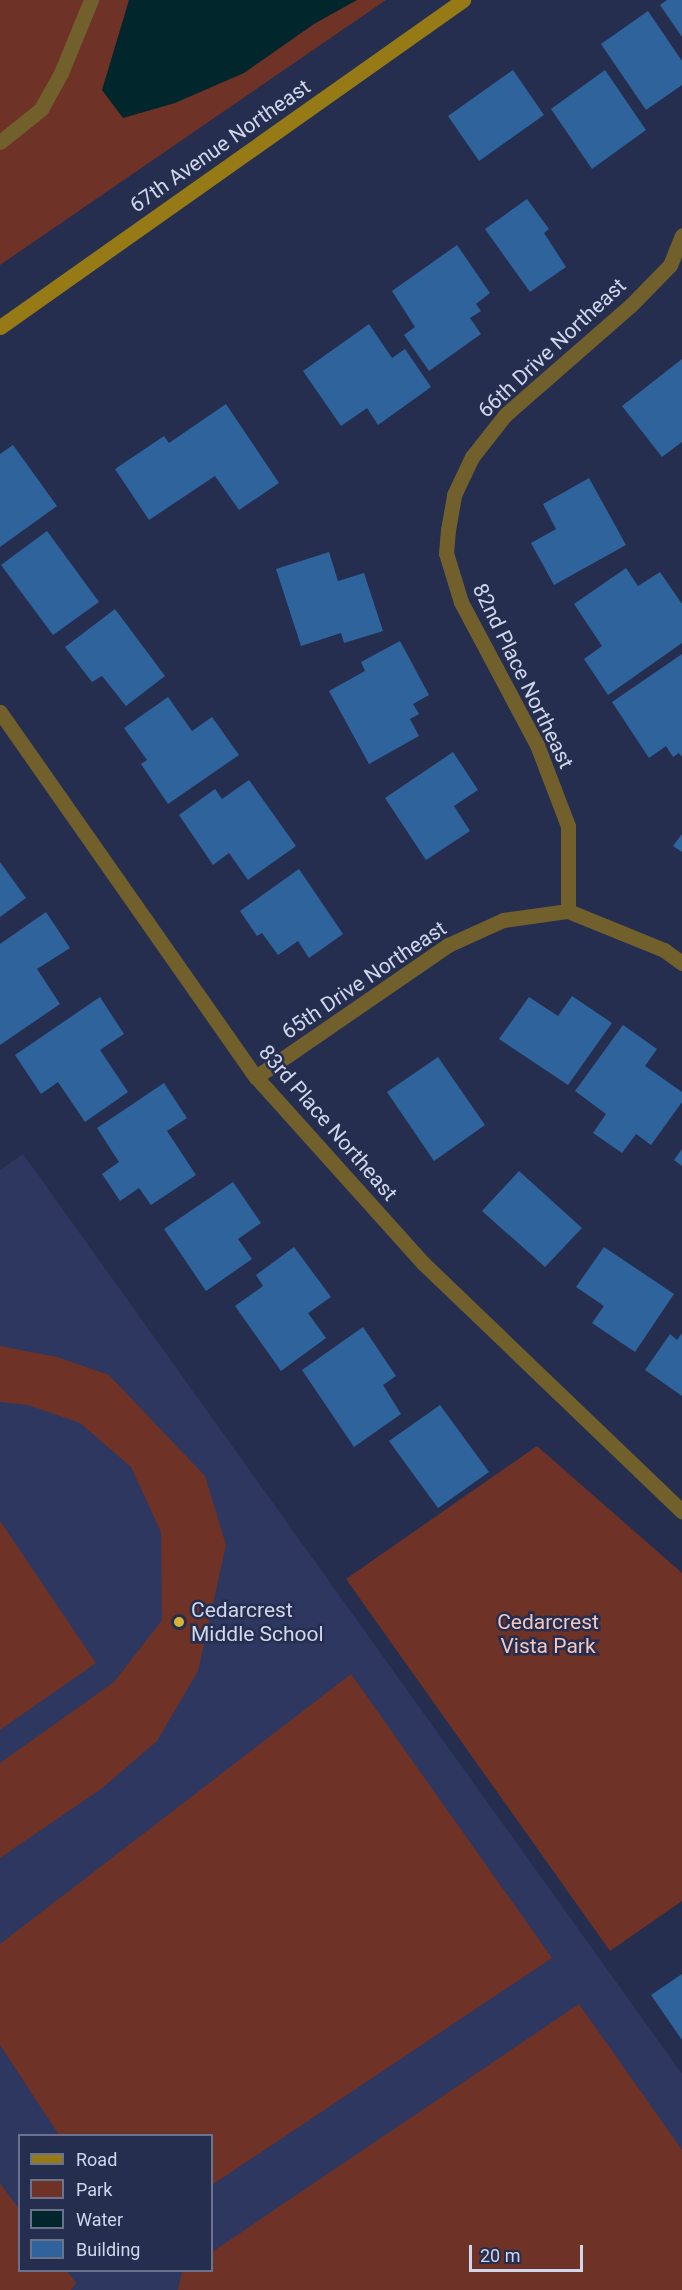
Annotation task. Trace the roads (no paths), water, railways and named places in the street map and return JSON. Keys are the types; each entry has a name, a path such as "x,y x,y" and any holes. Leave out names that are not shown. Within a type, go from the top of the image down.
{"main road":[{"name":"67th Avenue Northeast","path":"0,327 464,0"}],"street":[{"path":"0,142 41,109 62,73 91,0"},
{"name":"66th Drive Northeast","path":"448,530 454,495 471,457 505,415 631,304 676,269 682,235"},
{"name":"82nd Place Northeast","path":"448,530 446,554 461,602 537,745 568,826 568,911"},
{"name":"83rd Place Northeast","path":"0,712 256,1077 423,1263 682,1511"},
{"path":"568,911 664,950 682,963"},
{"name":"65th Drive Northeast","path":"256,1077 448,945 503,920 568,911"}],"water":[{"path":"129,0 357,0 314,24 244,73 175,103 123,118 102,90"}],"place":[{"name":"Cedarcrest Middle School","path":"179,1622"}],"park label":[{"name":"Cedarcrest Vista Park","path":"548,1634"}]}
